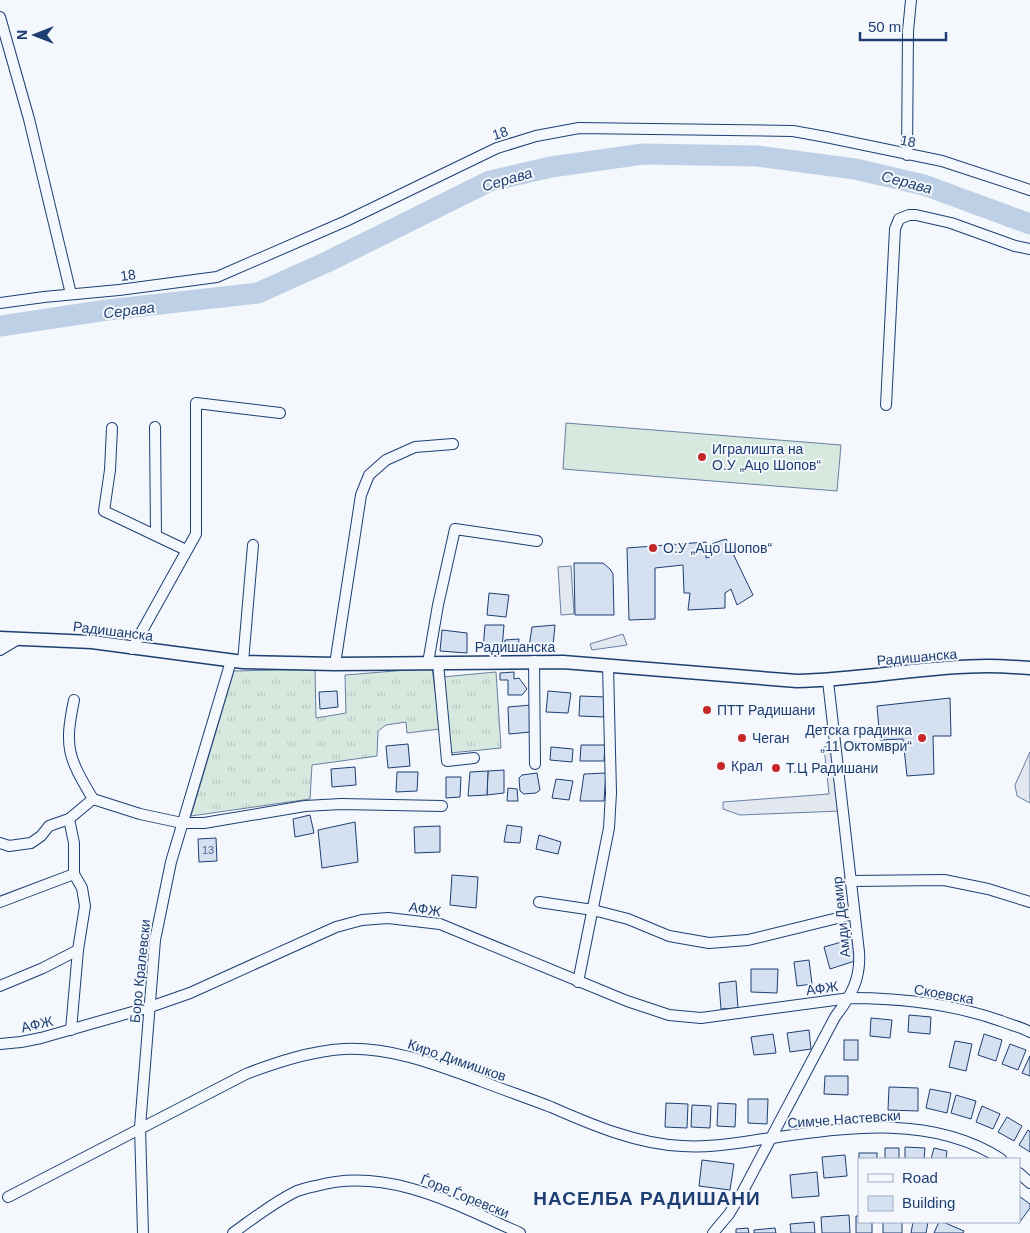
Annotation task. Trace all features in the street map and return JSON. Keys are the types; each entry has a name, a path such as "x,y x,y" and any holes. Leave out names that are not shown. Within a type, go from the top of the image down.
{"street":[{"path":"907,154 908,31 911,0"},
{"path":"0,17 29,119 71,294"},
{"name":"18","path":"0,303 218,277 346,221 497,148 536,136 579,128 793,132 942,161 1030,190"},
{"path":"886,404 895,228 899,219 909,215 916,215 951,223 1015,246 1030,249"},
{"path":"132,648 196,534 196,403 280,413"},
{"path":"112,428 110,470 104,511 186,550"},
{"path":"155,428 156,535"},
{"path":"336,664 361,495 369,475 386,460 399,452 414,447 453,444"},
{"path":"474,758 447,761 433,663 438,605 455,530 536,541"},
{"name":"Боро Кралевски","path":"143,1233 140,1127 155,940 171,862 182,823 237,662 253,545"},
{"name":"Радишанска","path":"0,638 92,642 237,662 336,664 534,661 608,665 797,681 828,681 987,666 1030,668"},
{"path":"0,650 20,638"},
{"path":"534,661 535,764"},
{"path":"578,982 609,828 611,793 608,665"},
{"name":"Амди Демир","path":"713,1233 729,1214 772,1138 835,1017 850,998 858,976 860,964 828,681"},
{"path":"74,700 69,725 68,749 74,766 93,799 140,814 182,823 204,823 305,806 341,804 442,806"},
{"path":"0,843 9,846 31,844 49,826 69,820 93,799"},
{"path":"69,820 74,844 74,874 82,888 85,906 78,950 71,1030"},
{"path":"0,902 74,874"},
{"path":"850,881 944,880 988,889 1030,902"},
{"path":"539,902 594,910 628,919 669,936 709,943 748,940 854,914"},
{"name":"АФЖ","path":"0,1044 21,1042 71,1030 150,1006 190,993 336,927 362,920 388,918 440,924 578,982 658,1012 682,1017 710,1017 850,998"},
{"path":"0,986 43,968 78,950"},
{"name":"Скоевска","path":"850,998 888,999 939,1005 992,1018 1030,1032"},
{"name":"Киро Димишков","path":"8,1197 140,1127 246,1074 275,1063 305,1055 345,1049 371,1050 403,1055 549,1106 581,1120 660,1144 703,1147 772,1138"},
{"name":"Симче Настевски","path":"772,1138 823,1131 910,1128 956,1138 989,1151 1000,1158"},
{"path":"1020,1174 1030,1183"},
{"name":"Ѓоре Ѓоревски","path":"233,1233 261,1212 298,1191 325,1183 349,1180 388,1183 424,1192 520,1233"}],"green space":[{"name":"Игралишта на О.У „Ацо Шопов“","path":"566,423 841,445 837,491 563,469"},
{"path":"432,668 440,729 407,733 406,722 386,725 378,731 377,756 312,765 310,799 191,816 234,671 315,669 316,718 346,713 345,675"},
{"path":"496,672 501,748 450,753 442,677"}],"shaded area":[{"path":"571,566 574,614 561,615 558,567"},
{"path":"623,634 627,645 592,650 590,644"},
{"path":"831,746 841,811 740,815 723,809 723,802 829,794 824,747"},
{"path":"1030,752 1030,803 1017,796 1015,785"}],"building":[{"path":"726,539 753,595 737,605 731,589 725,593 725,608 688,610 690,593 684,593 683,565 655,568 655,619 629,620 627,548 706,542 706,558 713,556 711,544"},
{"path":"574,563 603,563 610,569 613,574 614,615 575,615"},
{"path":"489,593 509,595 506,617 487,615"},
{"path":"485,625 504,625 502,649 483,649"},
{"path":"555,625 553,646 529,647 532,627"},
{"path":"442,630 467,633 467,653 440,651"},
{"path":"519,639 518,651 504,651 505,640"},
{"path":"514,672 514,679 519,678 527,689 522,695 508,695 508,680 500,680 500,673"},
{"path":"337,691 338,707 320,709 319,692"},
{"path":"548,691 571,693 568,713 546,712"},
{"path":"580,696 606,697 605,717 579,716"},
{"path":"950,698 951,736 933,736 934,774 907,776 903,739 880,740 877,706"},
{"path":"531,705 531,732 509,734 508,707"},
{"path":"408,744 410,766 388,768 386,746"},
{"path":"581,745 605,745 604,761 580,761"},
{"path":"551,747 573,749 572,762 550,760"},
{"path":"355,767 356,785 332,787 331,769"},
{"path":"504,770 504,793 487,795 488,771"},
{"path":"488,771 487,795 468,796 470,772"},
{"path":"397,772 418,772 417,791 396,792"},
{"path":"537,773 540,790 536,793 524,794 520,791 519,778 522,775"},
{"path":"606,773 604,801 580,801 584,774"},
{"path":"446,777 461,777 460,797 446,798"},
{"path":"556,779 573,781 569,800 552,798"},
{"path":"508,788 517,789 518,801 507,801"},
{"path":"310,815 314,833 295,837 293,819"},
{"path":"355,822 358,862 322,868 318,830"},
{"path":"507,825 522,827 520,843 504,842"},
{"path":"440,826 440,852 415,853 414,827"},
{"path":"539,835 561,842 558,854 536,849"},
{"path":"216,838 217,861 199,862 198,839"},
{"path":"452,875 478,877 476,908 450,905"},
{"path":"852,939 858,960 830,969 824,947"},
{"path":"809,960 812,984 797,986 794,962"},
{"path":"751,969 778,969 777,993 751,992"},
{"path":"736,981 738,1008 721,1009 719,983"},
{"path":"909,1015 931,1017 930,1034 908,1032"},
{"path":"871,1018 892,1020 890,1038 870,1036"},
{"path":"809,1030 811,1049 790,1052 787,1033"},
{"path":"773,1034 776,1053 754,1055 751,1037"},
{"path":"984,1034 1002,1040 996,1061 978,1055"},
{"path":"844,1040 858,1040 858,1060 844,1060"},
{"path":"955,1041 972,1044 966,1071 949,1067"},
{"path":"1010,1044 1026,1050 1018,1070 1002,1064"},
{"path":"1030,1056 1030,1076 1022,1073"},
{"path":"825,1076 848,1076 848,1095 824,1094"},
{"path":"889,1087 918,1088 918,1111 888,1110"},
{"path":"930,1089 951,1093 947,1113 926,1108"},
{"path":"956,1095 976,1101 971,1119 951,1113"},
{"path":"748,1099 768,1099 767,1124 748,1123"},
{"path":"666,1103 688,1104 687,1128 665,1127"},
{"path":"718,1103 736,1104 735,1127 717,1126"},
{"path":"692,1105 711,1106 710,1128 691,1127"},
{"path":"982,1106 1000,1114 993,1129 976,1122"},
{"path":"1007,1117 1022,1126 1014,1141 998,1132"},
{"path":"1028,1130 1030,1132 1030,1152 1019,1145"},
{"path":"905,1147 925,1148 924,1158 905,1158"},
{"path":"885,1148 899,1148 899,1158 885,1158"},
{"path":"934,1148 947,1151 946,1158 931,1158"},
{"path":"859,1153 877,1153 877,1158 859,1158"},
{"path":"845,1155 847,1176 824,1178 822,1157"},
{"path":"702,1160 734,1164 730,1190 699,1186"},
{"path":"817,1172 819,1196 792,1198 790,1175"},
{"path":"1020,1197 1030,1204 1030,1208 1020,1222"},
{"path":"849,1215 850,1233 822,1233 821,1217"},
{"path":"856,1216 858,1216 858,1223 872,1223 872,1233 856,1233"},
{"path":"814,1222 815,1233 791,1233 790,1224"},
{"path":"883,1223 902,1223 902,1233 883,1233"},
{"path":"913,1223 928,1223 926,1233 911,1233"},
{"path":"939,1223 945,1223 964,1231 963,1233 934,1233"},
{"path":"748,1228 749,1233 736,1233 736,1229"},
{"path":"775,1228 776,1233 754,1233 754,1230"}],"waterway":[{"name":"Серава","path":"0,326 107,310 258,293 327,262 490,181 551,167 643,154 757,156 855,169 924,185 1030,224"}],"place":[{"name":"Игралишта на О.У „Ацо Шопов“","path":"702,457"},
{"name":"О.У „Ацо Шопов“","path":"653,548"},
{"name":"ПТТ Радишани","path":"707,710"},
{"name":"Чеган","path":"742,738"},
{"name":"Детска градинка „11 Октомври“","path":"922,738"},
{"name":"Крал","path":"721,766"},
{"name":"Т.Ц Радишани","path":"776,768"}],"district":[{"name":"НАСЕЛБА РАДИШАНИ","path":"647,1198"}]}
